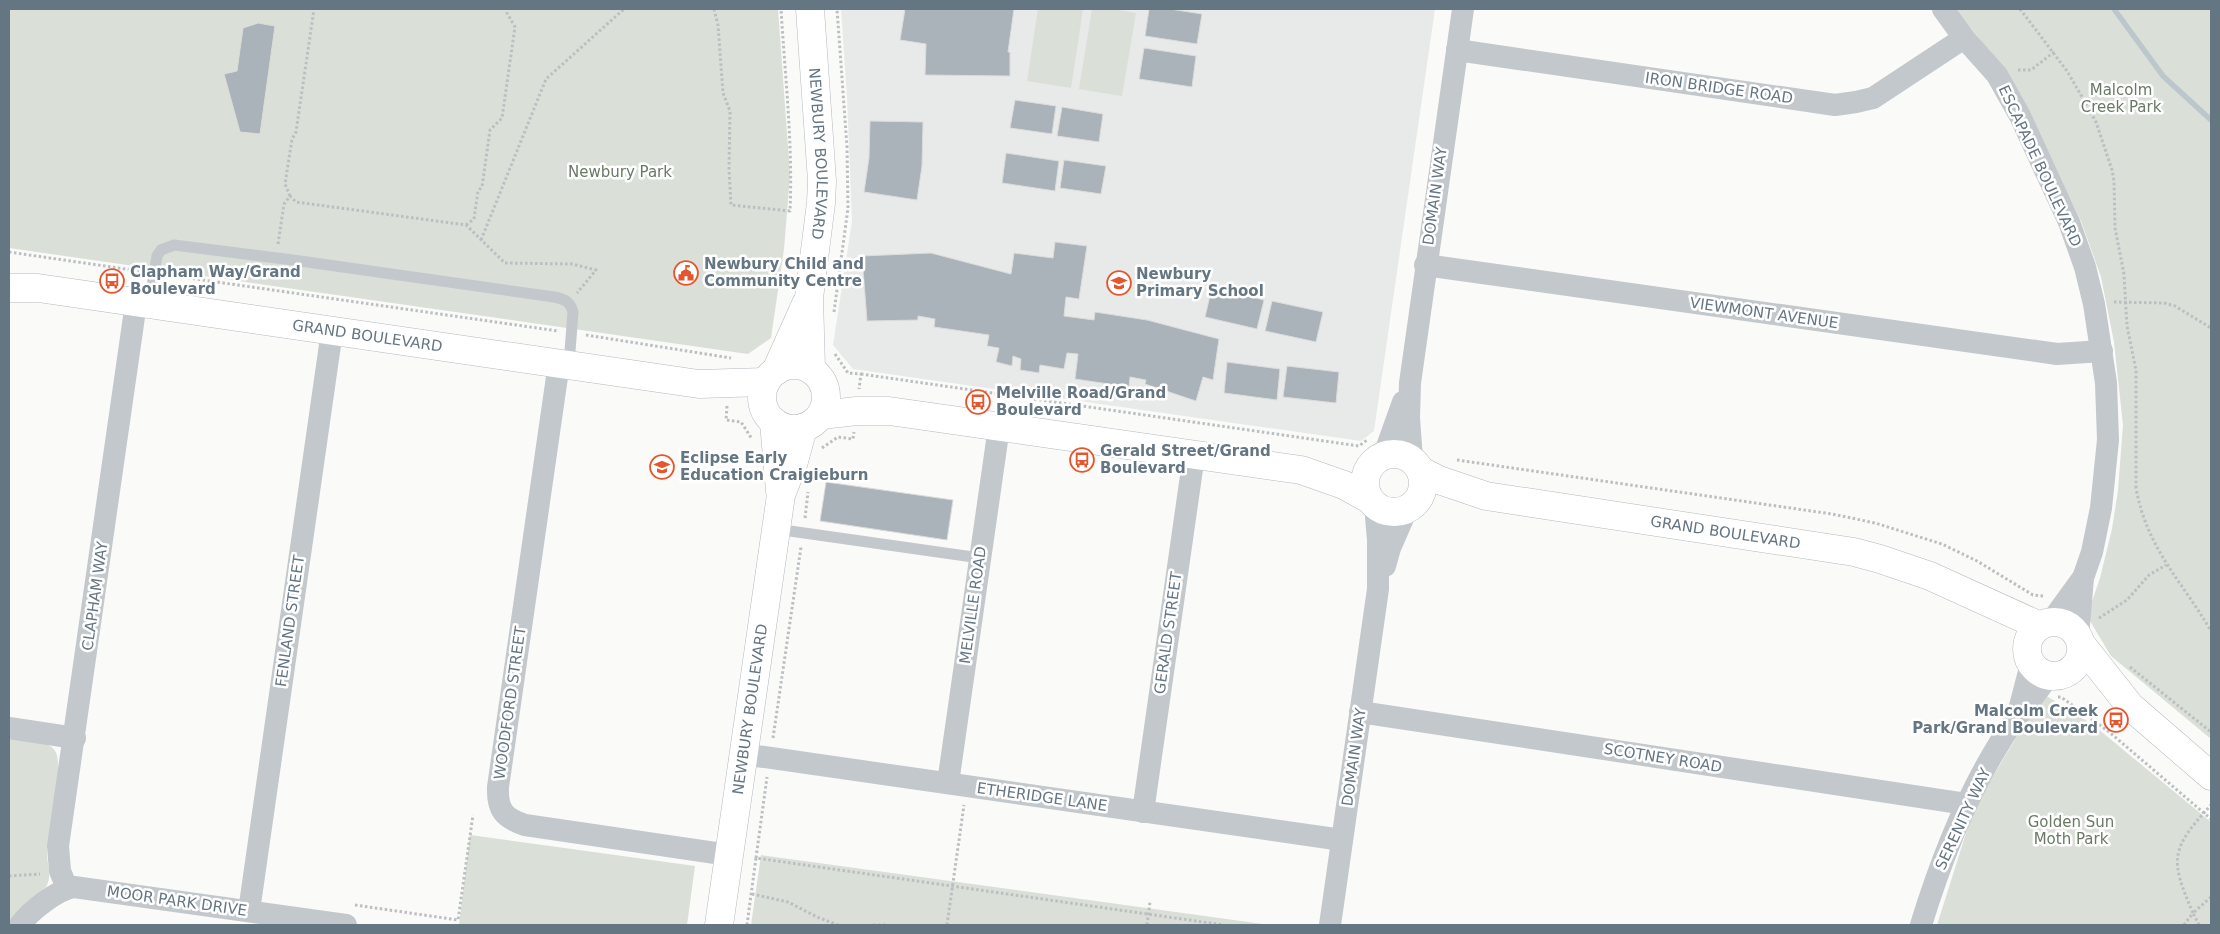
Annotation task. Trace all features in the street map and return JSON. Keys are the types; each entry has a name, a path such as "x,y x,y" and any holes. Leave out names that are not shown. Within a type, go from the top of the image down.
{"street":[{"name":"NEWBURY BOULEVARD","path":"810,9 822,182 809,298 818,379"},
{"name":"DOMAIN WAY","path":"1416,465 1409,418 1410,383 1425,265 1463,9"},
{"name":"ESCAPADE BOULEVARD","path":"1943,9 1964,38 1997,75 2020,116 2069,222 2090,287 2102,351 2108,410 2106,462 2100,516 2092,552 2083,578 2045,624"},
{"name":"IRON BRIDGE ROAD","path":"1457,50 1835,104 1873,98 1964,38"},
{"name":"VIEWMONT AVENUE","path":"1425,265 2057,354 2102,351"},
{"name":"GRAND BOULEVARD","path":"9,279 38,288 142,304 699,384 771,376"},
{"name":"GRAND BOULEVARD","path":"9,288 38,288"},
{"name":"NEWBURY BOULEVARD","path":"771,376 809,298"},
{"name":"CLAPHAM WAY","path":"67,888 60,871 58,846 142,304"},
{"name":"FENLAND STREET","path":"249,911 332,331"},
{"name":"WOODFORD STREET","path":"564,364 498,787 501,808 512,821 525,825 729,855"},
{"path":"889,411 818,379 794,365 771,376 762,401 769,416 783,427 793,429 812,422 857,411 889,411 1301,470 1352,468 1382,452 1403,455 1416,465 1423,487 1412,506 1390,512 1344,485 1301,470"},
{"path":"812,422 825,407 818,379"},
{"name":"DOMAIN WAY","path":"1382,452 1410,383"},
{"name":"GRAND BOULEVARD","path":"699,384 769,416"},
{"name":"NEWBURY BOULEVARD","path":"769,416 781,495"},
{"name":"NEWBURY BOULEVARD","path":"719,925 781,495 812,422"},
{"name":"MELVILLE ROAD","path":"948,783 999,427"},
{"path":"1372,502 1364,484 1367,470 1382,452"},
{"name":"GERALD STREET","path":"1143,812 1194,455"},
{"name":"GRAND BOULEVARD","path":"1416,465 1439,480 1486,496"},
{"name":"GRAND BOULEVARD","path":"1412,506 1461,496 1486,496 1854,552 1906,567 2045,624 2087,627"},
{"name":"DOMAIN WAY","path":"1330,925 1378,588 1378,540 1372,502"},
{"name":"DOMAIN WAY","path":"1378,588 1390,548 1412,506"},
{"name":"ESCAPADE BOULEVARD","path":"2083,578 2087,627"},
{"name":"GRAND BOULEVARD","path":"1962,590 2002,625 2041,672"},
{"path":"2041,672 2029,638 2045,624"},
{"path":"2041,672 2067,673 2079,661 2087,627"},
{"path":"2087,627 2130,706"},
{"path":"2041,672 2096,687 2130,706 2211,776"},
{"name":"SERENITY WAY","path":"1921,925 1932,890 1966,804 2041,672"},
{"name":"SCOTNEY ROAD","path":"1360,712 1966,804"},
{"path":"9,728 75,738"},
{"name":"ETHERIDGE LANE","path":"743,754 1342,840"},
{"path":"20,925 26,916 67,888"},
{"name":"MOOR PARK DRIVE","path":"67,888 88,888 346,925"}],"lane":[{"path":"142,304 157,256 161,250 166,247 182,245 554,297 563,299 570,304 573,312 572,333 564,364"},
{"path":"776,529 980,558"}],"path":[{"path":"314,9 296,132 292,139 285,184 290,196 296,202 466,225 505,263 572,264 596,270 580,288 570,304"},
{"path":"466,225 474,219 478,191 482,187 490,130 502,118 515,27 507,13 508,9"},
{"path":"481,240 546,79 624,9"},
{"path":"714,9 718,25 723,93 730,111 729,169 731,205 790,211 792,186 781,9"},
{"path":"834,316 848,208 847,147 837,9"},
{"path":"2020,9 2067,70 2096,122 2112,170 2115,228 2124,274 2126,326 2136,370 2136,488 2139,506 2148,531 2166,565 2211,631"},
{"path":"1997,75 2007,69 2027,71 2054,52"},
{"path":"276,258 284,204 290,196"},
{"path":"301,294 731,358"},
{"path":"2125,301 2164,303 2175,306 2211,328"},
{"path":"861,374 1359,446 1376,434 1382,452"},
{"path":"1454,460 1832,514 1875,523 1942,544 1977,561 2033,595"},
{"path":"747,925 809,484"},
{"path":"2087,627 2122,604 2149,576 2166,565"},
{"path":"2124,663 2162,691 2211,732"},
{"path":"2041,672 2044,695 2061,697 2108,731 2211,819"},
{"path":"947,925 966,797"},
{"path":"2199,925 2182,888 2176,860 2180,843 2211,805"},
{"path":"458,920 473,815"},
{"path":"756,858 1224,925"},
{"path":"723,890 788,902 817,917 838,925"},
{"path":"2184,925 2193,913 2211,897"},
{"path":"1147,925 1150,902"},
{"path":"873,925 887,925"}],"shaded area":[{"name":"Newbury Primary School","path":"841,9 1435,9 1374,431 1361,441 853,369 833,345 852,221"}],"green space":[{"name":"Newbury Park","path":"9,9 778,9 790,175 784,249 771,338 748,354 9,248"},
{"path":"1038,9 1083,9 1071,88 1027,81"},
{"path":"1092,9 1113,9 1136,13 1122,96 1079,89"},
{"name":"Malcolm Creek Park","path":"1954,9 2211,9 2211,739 2111,656 2087,616 2100,578 2112,529 2118,490 2123,425 2114,342 2101,277 2081,221 2050,156 1978,37"},
{"name":"Golden Sun Moth Park","path":"2045,695 2092,724 2211,822 2211,925 1937,925 1974,808 2037,703"},
{"path":"9,739 34,740 51,747 58,758 58,770 56,799 47,850 48,882 46,887 18,911 9,924"},
{"path":"470,835 695,866 687,925 459,925"},
{"path":"761,855 1270,925 751,925"}],"building":[{"path":"905,9 1014,9 1008,52 1010,52 1010,76 925,75 926,44 900,40"},
{"path":"1149,9 1170,9 1202,14 1197,44 1145,36"},
{"path":"258,23 275,26 260,134 240,132 224,74 237,71 243,28"},
{"path":"1144,48 1196,56 1192,87 1139,79"},
{"path":"1015,100 1056,106 1052,134 1010,128"},
{"path":"1062,107 1103,114 1099,142 1057,136"},
{"path":"870,121 923,122 922,166 917,200 864,192 869,158"},
{"path":"1006,153 1059,161 1055,191 1002,183"},
{"path":"1064,160 1106,166 1101,194 1060,188"},
{"path":"1055,242 1087,246 1079,299 1066,297 1064,316 1094,320 1095,312 1147,320 1219,339 1213,380 1203,377 1196,401 1145,384 1146,380 1130,377 1129,387 1075,379 1078,354 1067,353 1064,369 1040,365 1039,373 1020,370 1021,359 1013,356 1012,366 996,362 999,348 987,346 989,335 934,327 935,319 918,316 918,320 867,321 862,256 931,253 1011,274 1014,253 1053,258"},
{"path":"1212,287 1264,300 1257,329 1205,317"},
{"path":"1272,301 1323,312 1316,342 1265,331"},
{"path":"1227,362 1280,369 1277,400 1224,393"},
{"path":"1287,366 1339,372 1336,403 1283,397"},
{"path":"826,482 953,500 947,540 820,521"}],"waterway":[{"path":"2114,9 2163,76 2211,120"}],"place":[{"name":"Newbury Child and Community Centre","path":"686,273"},
{"name":"Clapham Way/Grand Boulevard","path":"112,281"},
{"name":"Newbury Primary School","path":"1119,283"},
{"name":"Melville Road/Grand Boulevard","path":"978,402"},
{"name":"Gerald Street/Grand Boulevard","path":"1082,460"},
{"name":"Eclipse Early Education Craigieburn","path":"662,467"},
{"name":"Malcolm Creek Park/Grand Boulevard","path":"2116,720"}]}
